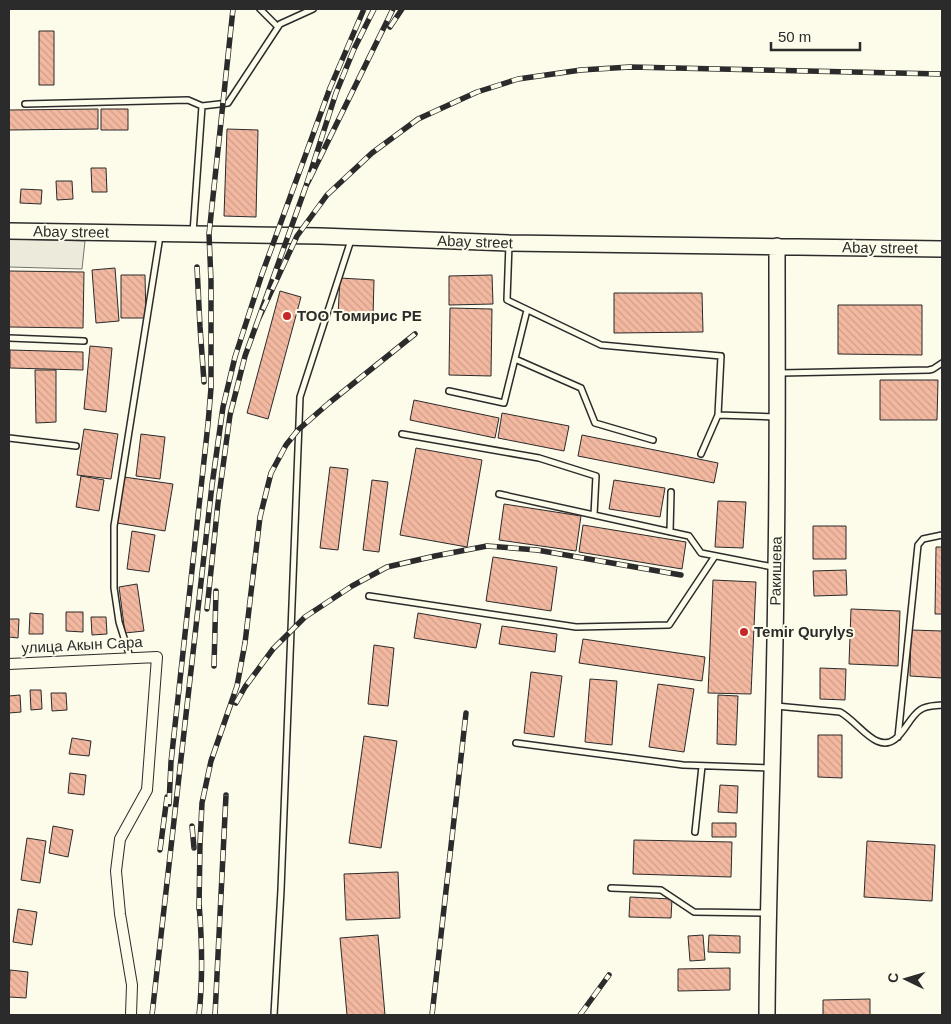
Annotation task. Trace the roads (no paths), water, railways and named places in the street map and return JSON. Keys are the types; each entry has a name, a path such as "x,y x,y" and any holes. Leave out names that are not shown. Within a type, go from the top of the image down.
{"street":[{"name":"Abay street","path":"9,231 352,237 509,243 942,249"},
{"name":"Ракишева","path":"767,1015 767,913 776,567 777,246"},
{"name":"улица Акын Сара","path":"9,664 158,657 147,790 120,839 116,870 120,914 132,985 131,1015"}],"lane":[{"path":"260,9 278,27"},
{"path":"25,104 188,100 202,106 228,103 280,24 313,9"},
{"path":"193,234 202,106"},
{"path":"130,657 119,622 114,588 114,526 160,233"},
{"path":"274,1015 300,397 352,237"},
{"path":"509,243 506,300 602,346 721,356 718,415 701,454"},
{"path":"448,391 504,403 527,310"},
{"path":"9,338 84,341"},
{"path":"515,359 581,388 595,423 653,440"},
{"path":"777,373 929,370 942,363"},
{"path":"718,415 777,417"},
{"path":"402,434 539,458 596,476 594,515"},
{"path":"9,438 76,446"},
{"path":"670,532 671,492"},
{"path":"498,494 689,536 701,553 776,567"},
{"path":"898,737 918,545 922,539 942,535"},
{"path":"369,596 576,627 669,625 715,556"},
{"path":"773,706 840,712 874,740 888,743 898,737 921,709 928,706 942,705"},
{"path":"516,743 682,765 772,768"},
{"path":"695,832 702,766"},
{"path":"611,888 661,890 694,912 767,913"}],"railway":[{"path":"169,804 171,762 211,388 209,234 233,9"},
{"path":"152,1015 212,485 223,407 235,357 262,274 330,88 364,9"},
{"path":"374,9 354,49 336,93 306,186 393,9"},
{"path":"390,27 402,9"},
{"path":"306,186 258,320 297,236 327,195 372,153 418,119 477,92 518,79 581,70 630,67 942,74"},
{"path":"197,267 204,382"},
{"path":"207,609 218,503 230,415 245,356 258,320"},
{"path":"199,909 202,803 211,761 237,686 245,643 260,517 271,473 286,445 298,430 415,334"},
{"path":"236,703 245,687 273,649 305,617 352,586 387,567 487,546 537,550 681,575"},
{"path":"214,666 216,591"},
{"path":"432,1015 466,713"},
{"path":"215,1015 226,795"},
{"path":"160,850 167,797"},
{"path":"192,826 194,848"},
{"path":"199,903 202,959 199,1015"},
{"path":"580,1015 609,975"}],"place":[{"name":"ТОО Томирис РЕ","path":"287,316"},
{"name":"Temir Qurylys","path":"744,632"}]}
